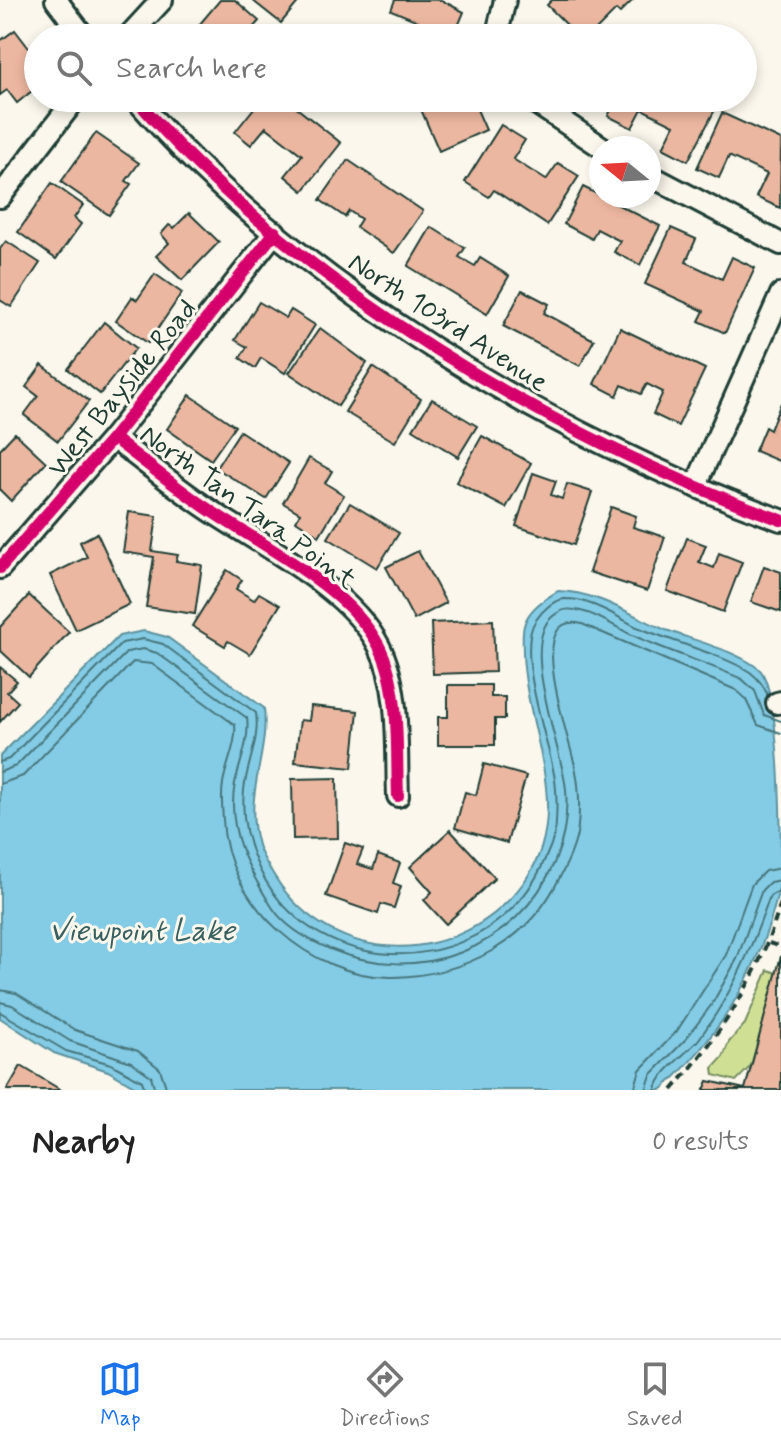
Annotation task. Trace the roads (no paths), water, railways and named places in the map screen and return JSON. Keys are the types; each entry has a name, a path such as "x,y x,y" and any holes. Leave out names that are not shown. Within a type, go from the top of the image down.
{"street":[{"path":"56,0 74,24"},
{"path":"140,24 162,0"},
{"path":"499,24 505,0"},
{"path":"0,197 65,112"},
{"name":"North 103rd Avenue","path":"147,112 169,137 275,232 364,299 466,366 581,430 696,485 781,520"},
{"path":"549,112 589,139"},
{"path":"661,181 781,244"},
{"name":"West Bayside Road","path":"0,568 113,438 275,232"},
{"path":"696,485 781,294"},
{"name":"North Tan Tara Point","path":"113,438 203,506 319,583 362,619 380,648 390,681 398,796"}],"water":[{"name":"Viewpoint Lake","path":"558,591 587,595 666,630 742,658 761,671 773,709 781,858 781,879 774,909 752,967 722,1021 683,1069 661,1090 141,1090 108,1071 54,1053 0,1018 0,756 119,636 144,631 167,637 264,708 265,726 253,809 258,845 265,861 299,907 329,929 362,942 397,947 433,943 467,931 498,911 524,882 539,855 546,827 547,799 526,683 523,636 530,613"}]}
